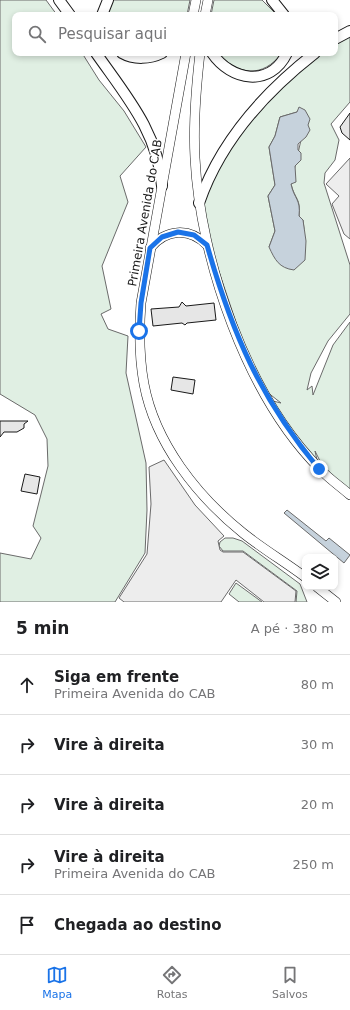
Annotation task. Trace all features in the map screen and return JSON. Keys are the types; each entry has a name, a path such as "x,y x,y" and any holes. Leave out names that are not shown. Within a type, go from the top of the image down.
{"highway":[{"path":"59,0 68,12"},
{"path":"103,12 108,0"},
{"path":"272,0 282,12"},
{"path":"338,37 350,31"},
{"path":"98,56 135,108 146,128 157,154 162,186"},
{"path":"131,56 137,58 147,58 153,56"},
{"path":"215,56 224,67 233,73 253,77 271,71 280,63 284,56"},
{"path":"199,203 213,167 236,133 253,111 312,56"}],"main road":[{"path":"194,12 196,0"},
{"path":"206,12 208,0"},
{"name":"Primeira Avenida do CAB","path":"185,56 141,303 139,331 144,385 152,412 162,436 175,458 206,499 243,534 302,575"},
{"path":"200,56 194,120 195,159 199,203 207,245 226,306 250,364 262,388 295,439 328,478 350,494"},
{"path":"150,248 162,237 178,232 194,235 207,245"},
{"path":"321,590 336,602"}],"green space":[{"path":"0,0 46,0 55,12 12,12 12,56 84,56 99,80 124,111 146,147 120,176 128,202 102,266 111,309 101,314 108,329 128,336 126,373 146,463 147,510 145,553 115,602 0,602 0,553 31,559 41,538 33,526 48,466 47,439 35,415 0,394"},
{"path":"113,0 190,0 188,12 108,12"},
{"path":"214,0 262,0 274,12 212,12"},
{"path":"350,31 350,102 331,124 339,140 335,160 325,173 324,183 350,265 350,314 328,341 311,373 307,390 312,386 313,395 333,345 350,322 350,495 324,469 315,451 319,469 269,400 281,403 262,388 250,364 202,221 207,181 236,133 312,56 338,56 338,37","holes":["297,112 301,140 291,184 298,202 299,216 303,220 304,229 269,247 275,231 268,196 275,185 269,147 275,136 280,117"]},
{"path":"220,56 279,56 266,67 250,71 242,70"},
{"path":"225,538 233,538 242,541 300,584 307,602 296,602 297,591 243,551 223,551 219,546 220,542"},
{"path":"236,583 262,602 239,602 229,594"}],"shaded area":[{"path":"299,107 305,110 310,119 308,125 310,130 306,137 298,144 298,150 301,153 301,160 295,166 296,182 291,184 299,206 299,216 303,220 306,241 305,260 294,270 278,263 269,247 275,231 268,196 275,185 269,147 275,136 280,117 297,112"},
{"path":"350,158 350,239 344,234 332,204 339,196 326,184"},
{"path":"164,460 195,505 224,536 218,541 220,550 223,552 243,552 296,591 295,602 264,602 236,580 221,602 124,602 119,598 147,554 151,504 149,467"},
{"path":"287,510 326,541 329,538 350,555 344,563 338,558 338,554 333,554 284,513"}],"building":[{"path":"350,113 350,140 342,133 340,127"},
{"path":"182,302 186,306 214,303 216,320 187,323 185,325 182,323 153,326 151,309 179,307"},
{"path":"173,377 195,380 193,394 171,390"},
{"path":"0,421 28,421 24,424 24,428 17,432 4,432 0,437"},
{"path":"25,474 40,477 37,494 21,491"}],"route":[{"path":"139,331 141,303 150,248 155,242 170,233 186,232 201,239 207,245 226,306 250,364 262,388 276,412 319,469"}]}
